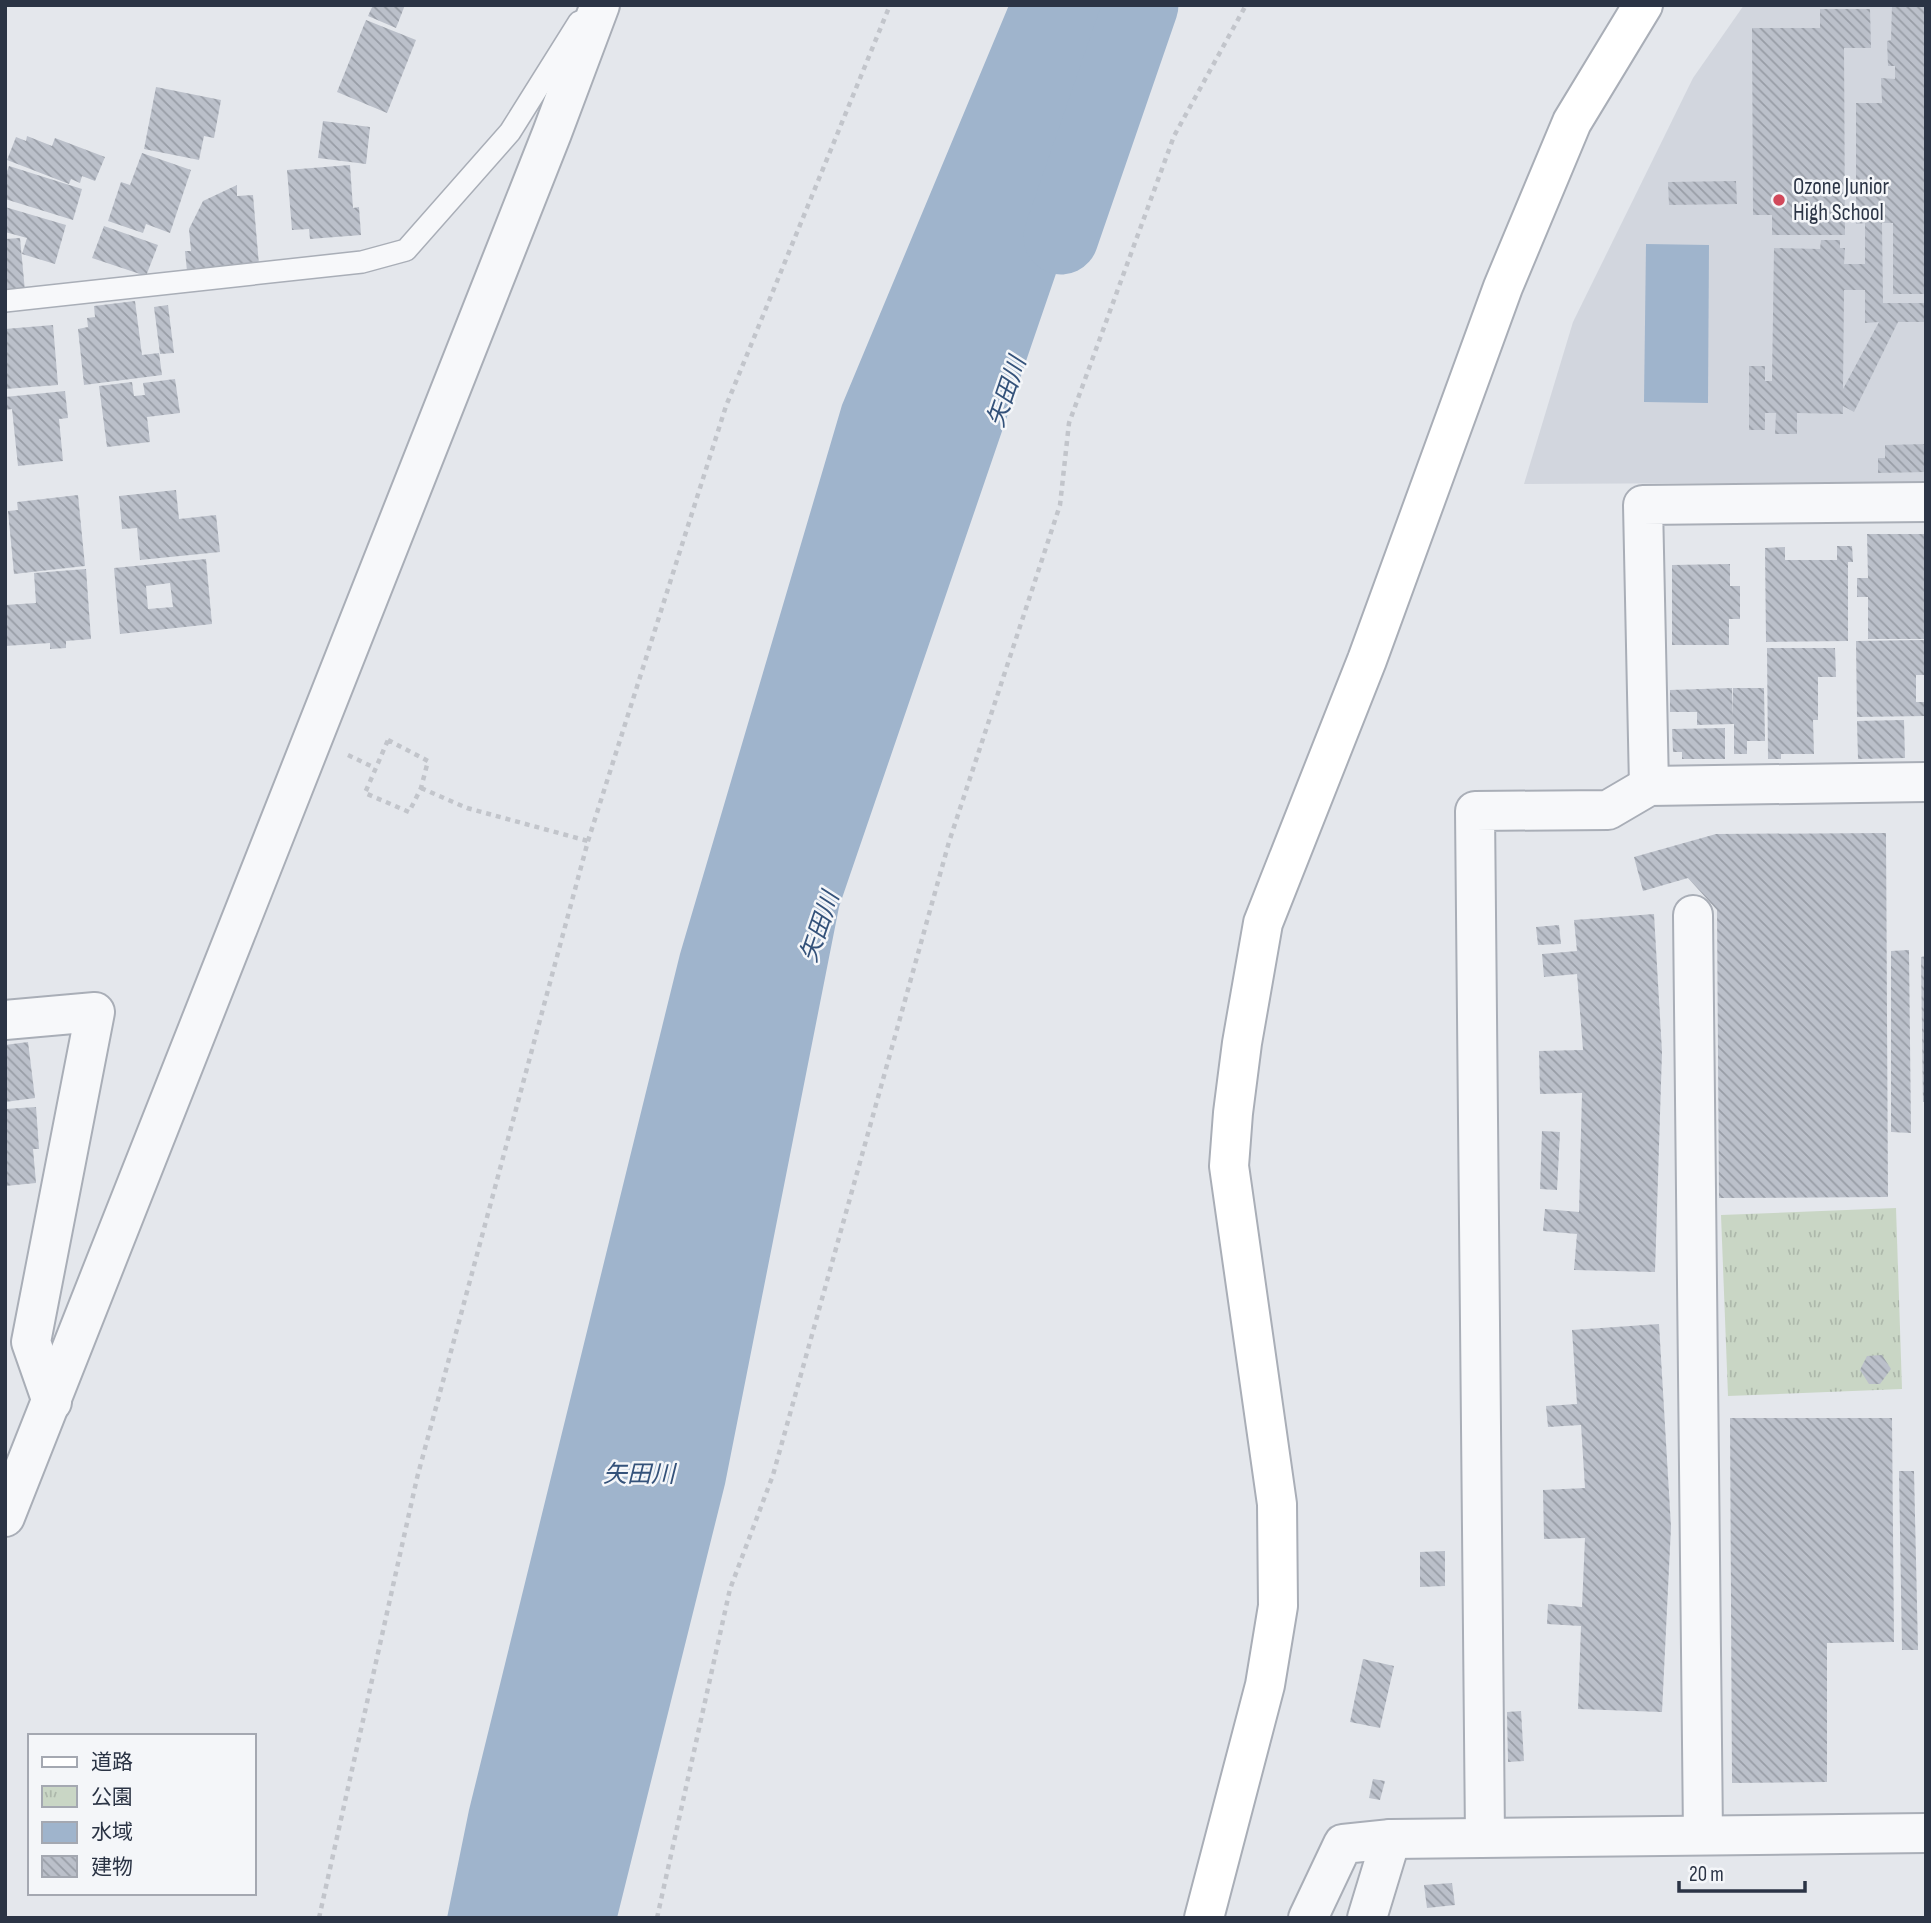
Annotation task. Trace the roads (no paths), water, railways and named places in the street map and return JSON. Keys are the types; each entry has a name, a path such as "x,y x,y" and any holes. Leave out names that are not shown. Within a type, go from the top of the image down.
{"street":[{"path":"5,1517 542,159 600,5"},
{"path":"1204,1918 1265,1685 1278,1606 1277,1504 1229,1166 1242,1044 1264,923 1367,660 1503,287 1572,122 1643,5"},
{"path":"1649,786 1643,505 1926,502"},
{"path":"1485,1837 1475,811 1608,810 1649,786 1926,782"},
{"path":"1692,915 1703,1835"},
{"path":"5,1020 95,1012 31,1342 52,1402"},
{"path":"1308,1918 1343,1844 1391,1839 1485,1837 1926,1833"},
{"path":"1367,1918 1391,1839"}],"lane":[{"path":"5,302 362,262 406,250 510,132 589,5"}],"water":[{"name":"矢田川","path":"1009,5 1133,5 1061,259 839,907 725,1484 617,1918 447,1918 469,1810 680,954 842,405"},
{"path":"1646,244 1709,245 1708,403 1644,402"}],"waterway":[{"name":"矢田川","path":"1061,237 1141,5"}],"place":[{"name":"Ozone Junior High School","path":"1779,200"}]}
